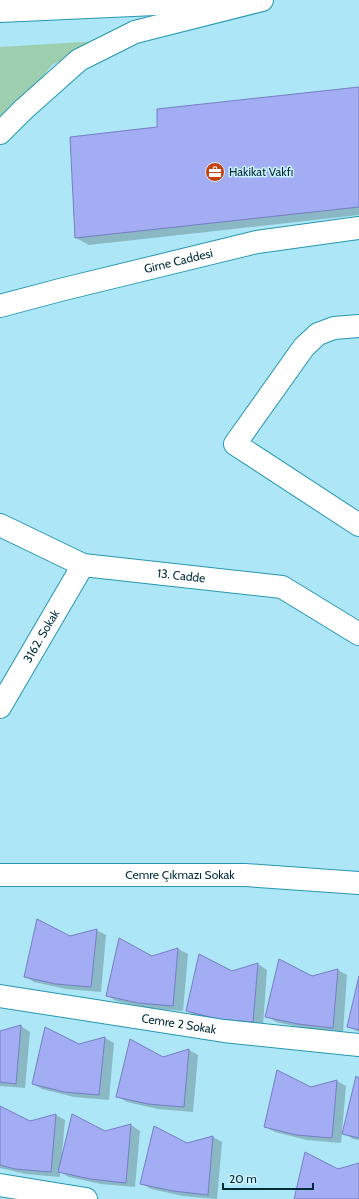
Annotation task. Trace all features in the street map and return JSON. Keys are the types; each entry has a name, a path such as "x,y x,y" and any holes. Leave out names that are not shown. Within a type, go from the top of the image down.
{"street":[{"path":"0,11 233,0"},
{"path":"0,134 79,60 135,32 262,0"},
{"name":"Girne Caddesi","path":"0,306 257,242 359,228"},
{"path":"359,326 334,328 318,334 304,347 236,444 359,525"},
{"name":"13. Cadde","path":"0,525 83,565 282,587 359,634"},
{"name":"3162. Sokak","path":"0,707 83,565"},
{"name":"Cemre Çıkmazı Sokak","path":"0,875 245,875 359,883"},
{"name":"Cemre 2 Sokak","path":"0,996 224,1031 359,1045"},
{"path":"0,1185 86,1199"}],"green space":[{"path":"100,41 52,65 25,99 0,125 0,47"}],"building":[{"name":"Hakikat Vakfı","path":"359,87 359,207 75,238 70,137 157,127 157,109"},
{"path":"37,919 70,936 97,929 91,987 56,984 24,977"},
{"path":"119,938 152,956 178,948 173,1006 138,1003 106,996"},
{"path":"199,954 232,971 258,963 253,1022 218,1019 186,1011"},
{"path":"279,959 312,976 338,969 333,1028 298,1024 265,1017"},
{"path":"359,976 359,1030 347,1027"},
{"path":"21,1025 16,1084 0,1082 0,1031"},
{"path":"45,1027 79,1044 105,1037 99,1095 64,1092 32,1084"},
{"path":"130,1039 163,1057 189,1049 184,1107 148,1104 116,1097"},
{"path":"277,1070 311,1087 337,1080 332,1138 296,1135 264,1127"},
{"path":"356,1076 359,1078 359,1138 342,1134"},
{"path":"0,1106 30,1121 56,1114 51,1172 15,1169 0,1165"},
{"path":"72,1114 105,1131 131,1124 126,1183 90,1179 58,1172"},
{"path":"154,1126 187,1143 213,1136 208,1195 173,1191 140,1184"},
{"path":"305,1152 338,1169 359,1163 359,1199 294,1199"}],"place":[{"name":"Hakikat Vakfı","path":"215,172"}]}
